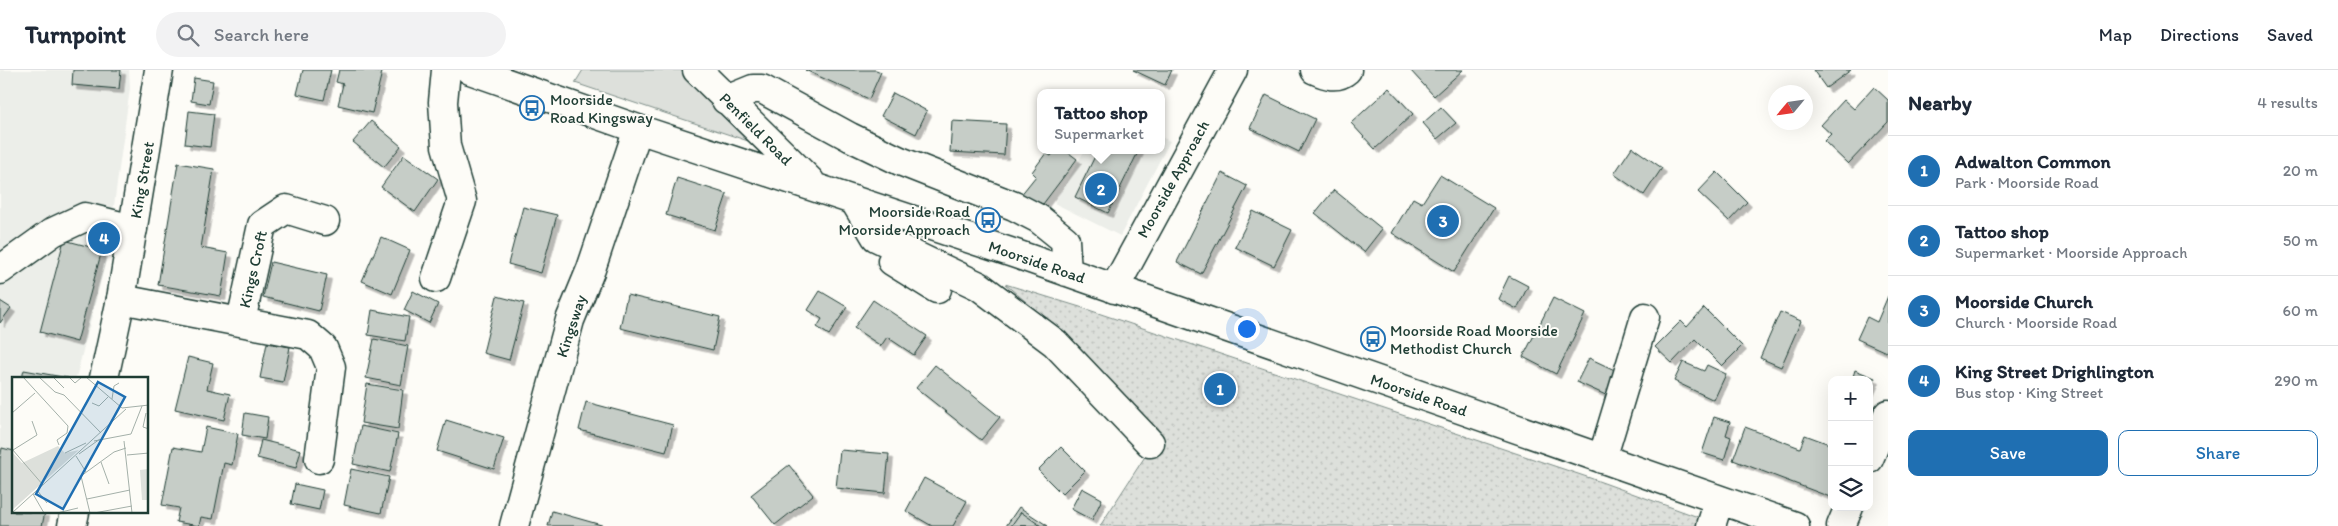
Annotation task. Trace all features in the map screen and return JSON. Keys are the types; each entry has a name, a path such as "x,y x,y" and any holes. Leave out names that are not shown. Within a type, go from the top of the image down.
{"street":[{"name":"King Street","path":"104,377 121,299 158,70"},
{"path":"436,278 462,201 446,146 443,102 446,70"},
{"name":"Moorside Road","path":"470,70 638,129 1066,272 1602,459 1715,513 1795,526"},
{"name":"Penfield Road","path":"697,70 815,187"},
{"name":"Moorside Approach","path":"1114,289 1233,70"},
{"path":"1315,70 1328,76 1342,74 1346,70"},
{"path":"726,100 753,89 762,89 850,138 900,161 1014,206 1039,219 1065,240 1066,272"},
{"name":"Kingsway","path":"514,526 570,320 591,269 638,129"},
{"path":"854,200 894,264 937,288"},
{"name":"Kings Croft","path":"241,321 262,225 286,209 325,221"},
{"path":"0,270 53,232 85,217 133,229"},
{"path":"876,237 980,286 1055,343 1150,443"},
{"name":"Kings Croft","path":"121,299 308,335 323,348 331,366 319,459"},
{"path":"1602,459 1645,317"},
{"path":"1873,450 1888,414"},
{"path":"1842,526 1848,511"}],"shaded area":[{"path":"0,70 129,70 130,88 107,257 76,377 12,377 12,514 0,526"},
{"path":"583,70 686,70 757,144 575,83"},
{"path":"1165,139 1170,141 1165,150"},
{"path":"1083,154 1163,154 1120,236 1054,203"},
{"path":"1005,284 1080,307 1590,478 1723,526 1100,526 1157,438 1072,341"}],"building":[{"path":"73,70 121,70 119,89 72,85"},
{"path":"303,70 331,70 324,100 297,94"},
{"path":"339,70 372,70 382,72 372,113 338,105 343,84 336,82"},
{"path":"805,70 876,70 881,72 869,99"},
{"path":"1133,70 1172,70 1165,85"},
{"path":"1410,70 1463,70 1434,96"},
{"path":"1813,70 1851,70 1826,88"},
{"path":"194,78 213,81 209,104 191,101"},
{"path":"1874,87 1888,100 1888,122 1848,164 1824,141 1831,134 1821,125 1844,100 1854,109"},
{"path":"1389,88 1413,114 1375,149 1351,123"},
{"path":"893,93 927,111 916,134 881,116"},
{"path":"1266,95 1315,119 1299,152 1250,128"},
{"path":"1441,107 1456,123 1437,139 1423,123"},
{"path":"189,111 214,114 210,147 185,144"},
{"path":"371,121 401,146 384,167 353,142"},
{"path":"952,121 1006,124 1004,155 950,152"},
{"path":"1632,147 1662,168 1644,195 1614,174"},
{"path":"1045,154 1051,156 1052,154 1070,154 1077,159 1043,204 1020,196 1036,176 1032,172"},
{"path":"1096,154 1137,154 1108,213 1075,197"},
{"path":"404,155 438,179 415,212 381,187"},
{"path":"178,163 214,169 201,248 228,253 221,296 158,285"},
{"path":"1717,172 1747,202 1729,221 1698,192"},
{"path":"1222,173 1247,186 1201,274 1177,262"},
{"path":"1440,175 1494,208 1454,272 1392,233 1413,198 1422,203"},
{"path":"677,178 727,194 715,230 666,215"},
{"path":"1334,190 1382,229 1364,252 1315,213"},
{"path":"523,207 557,215 541,273 508,264"},
{"path":"1253,211 1292,230 1274,266 1235,247"},
{"path":"381,237 410,250 392,294 362,281"},
{"path":"64,240 102,250 77,342 40,332"},
{"path":"271,262 327,275 319,311 263,297"},
{"path":"1509,276 1528,286 1517,309 1498,299"},
{"path":"413,291 438,304 429,323 404,310"},
{"path":"820,291 847,307 829,335 817,327 822,319 808,310"},
{"path":"627,295 720,317 713,350 620,328"},
{"path":"497,296 524,303 509,360 483,353"},
{"path":"1888,296 1888,348 1886,352 1857,339 1867,317 1877,322"},
{"path":"1553,298 1585,314 1556,374 1523,357"},
{"path":"873,300 927,336 914,355 887,337 881,346 854,328"},
{"path":"0,301 11,308 0,323"},
{"path":"1704,308 1742,346 1722,366 1695,339 1672,363 1655,347 1681,321 1687,327"},
{"path":"372,310 409,317 405,341 368,335"},
{"path":"1780,312 1801,321 1781,367 1760,358"},
{"path":"374,339 408,346 401,385 366,378"},
{"path":"267,343 290,347 283,382 260,378"},
{"path":"188,357 213,363 207,389 230,394 224,420 175,409"},
{"path":"1589,358 1621,373 1610,397 1577,382"},
{"path":"1683,362 1704,371 1707,365 1726,374 1714,400 1674,381"},
{"path":"935,365 1000,417 981,440 916,388"},
{"path":"24,370 62,377 22,377"},
{"path":"1855,370 1870,376 1853,376"},
{"path":"367,384 403,390 398,429 361,423"},
{"path":"586,402 673,425 666,452 579,430"},
{"path":"245,413 268,417 265,439 242,435"},
{"path":"1714,417 1730,422 1726,435 1731,437 1724,460 1702,453"},
{"path":"446,420 504,438 494,469 437,451"},
{"path":"361,426 398,434 390,472 353,464"},
{"path":"206,427 238,434 232,465 224,463 213,519 201,517 199,526 176,522 179,508 162,505 173,447 201,452"},
{"path":"1745,427 1800,448 1805,435 1828,444 1828,496 1733,460"},
{"path":"261,440 301,450 296,468 257,458"},
{"path":"1061,447 1085,471 1062,494 1038,470"},
{"path":"2,448 12,450 12,514 45,514 42,526 0,526 0,459"},
{"path":"840,450 889,454 885,493 836,488"},
{"path":"789,465 813,495 775,525 751,495"},
{"path":"351,469 389,477 381,513 344,505"},
{"path":"924,478 967,501 953,526 932,526 906,511"},
{"path":"295,484 323,490 319,510 291,504"},
{"path":"1082,488 1102,499 1092,520 1071,509"},
{"path":"1019,507 1048,526 1006,526"},
{"path":"552,511 605,526 548,526"},
{"path":"1021,512 1041,526 1011,526"}],"place":[{"name":"Moorside Road Kingsway","path":"532,108"},
{"name":"Tattoo shop","path":"1101,189"},
{"name":"Moorside Road Moorside Approach","path":"988,220"},
{"name":"Moorside Church","path":"1443,221"},
{"name":"King Street Drighlington","path":"104,238"},
{"name":"Moorside Road Moorside Methodist Church","path":"1373,339"},
{"name":"Adwalton Common","path":"1220,389"}]}
